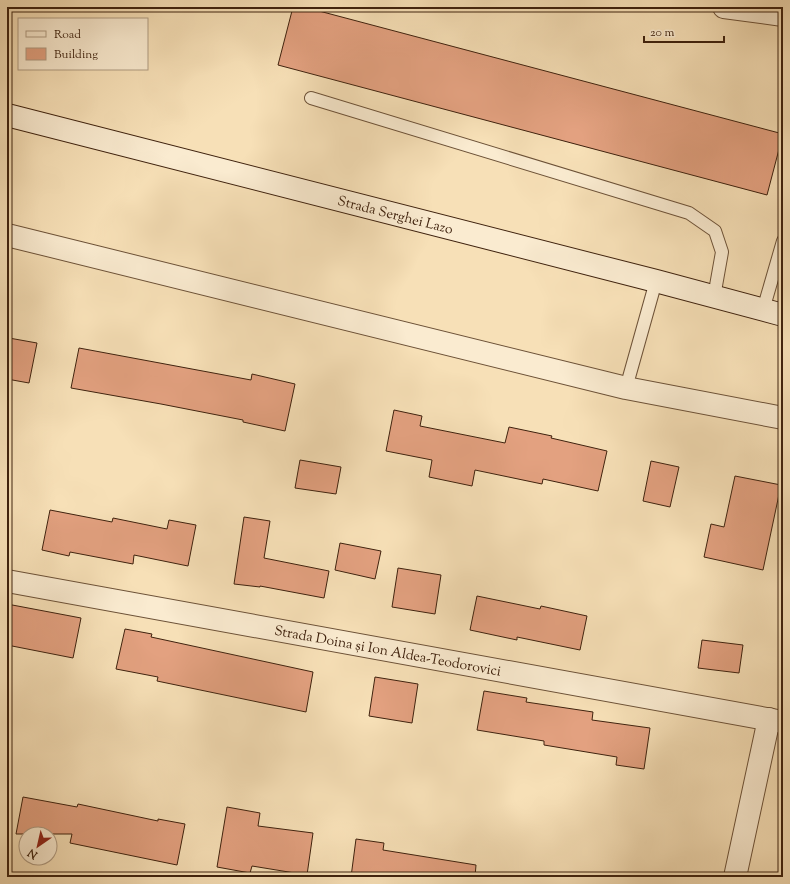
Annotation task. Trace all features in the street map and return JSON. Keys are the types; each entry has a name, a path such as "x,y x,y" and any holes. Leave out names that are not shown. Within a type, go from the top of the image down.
{"street":[{"path":"724,7 783,15"},
{"name":"Strada Serghei Lazo","path":"7,115 773,312"},
{"path":"7,235 626,388 783,418"},
{"name":"Strada Doina și Ion Aldea-Teodorovici","path":"7,581 776,721"},
{"path":"735,877 776,721"}],"lane":[{"path":"311,98 689,213 715,231 722,252 714,297"},
{"path":"773,312 783,241"},
{"path":"626,388 656,281"}],"building":[{"path":"293,7 304,7 783,134 767,195 278,65"},
{"path":"9,338 37,343 29,383 7,379 7,349"},
{"path":"79,348 251,380 252,374 295,384 285,431 243,422 243,420 71,388"},
{"path":"394,410 422,416 420,426 505,443 509,427 552,436 551,438 607,451 598,491 543,479 542,484 475,470 472,486 429,477 432,460 386,451"},
{"path":"300,460 341,467 336,494 295,488"},
{"path":"651,461 679,467 670,507 643,501"},
{"path":"735,476 781,485 763,570 704,557 711,524 724,527"},
{"path":"50,510 112,522 113,518 167,529 169,520 196,525 188,566 134,555 133,564 70,552 69,556 42,550"},
{"path":"244,517 270,521 264,558 329,571 324,598 260,586 234,584"},
{"path":"340,543 381,551 375,579 335,570"},
{"path":"398,568 441,575 435,614 392,607"},
{"path":"477,596 540,609 541,606 587,616 580,650 517,637 517,640 470,630"},
{"path":"7,604 81,618 73,658 7,645"},
{"path":"125,629 152,634 151,637 313,672 306,712 157,681 158,677 116,669"},
{"path":"702,640 743,645 739,673 698,668"},
{"path":"375,677 418,684 412,723 369,716"},
{"path":"484,691 527,698 526,702 593,712 592,720 650,728 644,769 616,765 617,757 544,745 544,741 477,730"},
{"path":"23,797 77,807 78,804 158,821 158,819 185,824 177,865 70,843 72,834 58,834 58,826 18,826 18,834 16,834"},
{"path":"227,807 260,813 258,826 313,833 307,875 252,866 250,873 217,867"},
{"path":"356,839 384,843 383,850 476,865 475,877 351,877"}]}
